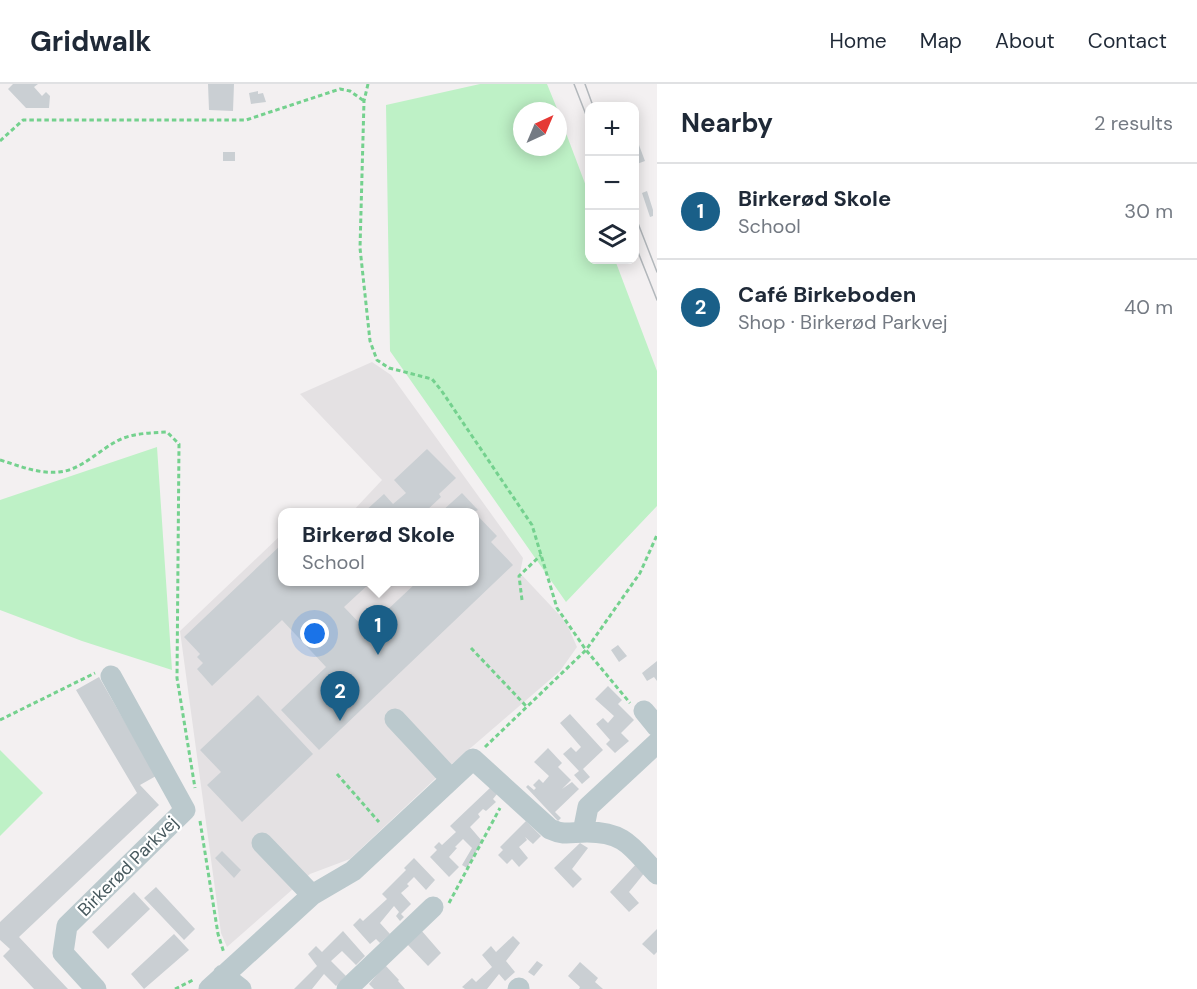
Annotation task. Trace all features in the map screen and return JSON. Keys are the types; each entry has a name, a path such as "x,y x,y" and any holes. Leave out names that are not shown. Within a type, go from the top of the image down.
{"street":[{"name":"Birkerød Parkvej","path":"96,989 63,953 67,926 185,810 111,676"},
{"path":"644,711 657,727"},
{"path":"395,719 450,778"},
{"path":"583,832 588,807 657,743"},
{"path":"242,989 219,974 312,895 353,872 450,778 473,759 550,829 563,835 610,832 624,839 657,874"},
{"path":"262,843 312,895"},
{"path":"347,989 433,907"}],"path":[{"path":"368,84 364,101 360,248 370,341 377,360 389,368 432,378 532,525 557,608 586,650 631,704 644,711"},
{"path":"0,141 22,120 246,120 340,89 350,91 364,101"},
{"path":"0,460 38,472 62,472 78,466 118,440 138,434 167,432 179,444 177,678 196,794"},
{"path":"473,759 586,650 640,573 657,535"},
{"path":"522,600 519,576 541,555"},
{"path":"471,648 527,707"},
{"path":"0,720 95,673 111,676"},
{"path":"337,774 391,835"},
{"path":"433,907 444,912 509,791"},
{"path":"199,818 218,934 219,974"}],"shaded area":[{"path":"372,362 391,375 523,558 520,573 566,622 577,647 560,671 437,777 350,859 310,874 227,947 221,933 180,631 278,538 278,586 479,586 479,508 356,508 382,480 300,394"}],"green space":[{"path":"480,84 547,84 554,102 513,102 513,156 567,156 567,136 585,183 585,264 617,264 657,371 657,506 566,602 390,351 386,105"},
{"path":"157,447 172,670 82,641 0,610 0,500"},
{"path":"0,750 43,793 0,836"}],"building":[{"path":"13,84 38,84 34,87 42,96 46,92 50,96 49,108 26,108 8,89"},
{"path":"208,84 234,84 233,111 209,110"},
{"path":"258,91 258,94 263,93 266,102 251,104 249,93"},
{"path":"639,145 645,161 639,163"},
{"path":"223,152 235,152 235,161 223,161"},
{"path":"647,191 653,210 653,216 650,217 642,193"},
{"path":"427,449 456,478 439,494 441,497 429,508 368,508 384,494 393,504 406,493 394,480"},
{"path":"462,493 476,508 445,508"},
{"path":"479,517 497,536 491,542 513,565 319,750 281,710 326,667 282,620 212,686 197,669 203,663 197,657 200,654 184,637 278,548 278,586 367,586 344,607 366,630 413,586 479,586"},
{"path":"618,645 627,656 619,662 611,650"},
{"path":"657,661 657,681 654,677 647,681 642,673"},
{"path":"99,677 156,776 140,785 159,805 19,937 68,989 34,989 3,956 10,949 0,940 0,922 137,793 76,690"},
{"path":"608,686 622,700 618,704 634,720 621,733 629,741 615,753 606,744 610,740 596,724 603,718 608,723 614,716 595,699"},
{"path":"258,695 313,754 242,822 207,785 221,772 200,750"},
{"path":"570,714 603,750 583,769 590,777 582,784 574,775 579,771 563,754 571,747 576,752 581,747 560,723"},
{"path":"548,748 562,763 558,767 571,780 562,789 572,782 579,789 555,812 561,818 558,821 526,787 528,785 534,790 536,788 533,785 539,779 543,783 549,776 534,762"},
{"path":"491,787 497,794 493,799 496,802 486,811 483,809 478,814 480,817 470,827 482,841 467,868 462,865 472,848 463,839 455,847 457,848 449,857 459,867 449,877 430,857 437,850 434,847 439,842 442,845 456,832 450,826"},
{"path":"526,821 541,836 533,844 525,837 527,840 519,847 528,858 519,867 512,859 507,864 498,855 503,850 500,847"},
{"path":"580,843 588,848 572,869 582,879 573,888 554,868"},
{"path":"222,851 241,870 234,878 215,858"},
{"path":"414,858 435,880 426,890 414,877 401,893 411,904 401,914 404,917 400,921 396,916 399,912 394,906 380,923 390,934 380,943 376,939 370,944 353,925 360,918 363,921 387,899 382,894 406,870 404,868"},
{"path":"638,862 646,871 629,892 639,903 629,912 610,892"},
{"path":"156,887 195,929 184,940 144,898"},
{"path":"134,892 150,909 108,949 92,932"},
{"path":"657,929 657,952 654,955 642,944"},
{"path":"421,930 441,953 428,966 407,944"},
{"path":"343,931 365,956 356,965 342,951 331,961 346,976 336,986 324,974 312,989 294,989 317,966 308,954 316,946 322,952"},
{"path":"174,934 189,950 144,989 131,974"},
{"path":"513,936 520,943 506,961 515,972 505,981 499,974 487,989 462,987 472,978 476,982 492,967 482,955 491,946 496,952"},
{"path":"537,961 543,965 534,976 528,972"},
{"path":"580,962 598,978 595,982 603,989 579,989 580,987 568,976"},
{"path":"385,965 405,989 374,989 369,984"}],"tram line":[{"path":"574,84 585,112"},
{"path":"585,84 592,102"},
{"path":"639,226 657,272"},
{"path":"639,255 657,300"}],"place":[{"name":"Birkerød Skole","path":"378,655"},
{"name":"Café Birkeboden","path":"340,721"}]}
